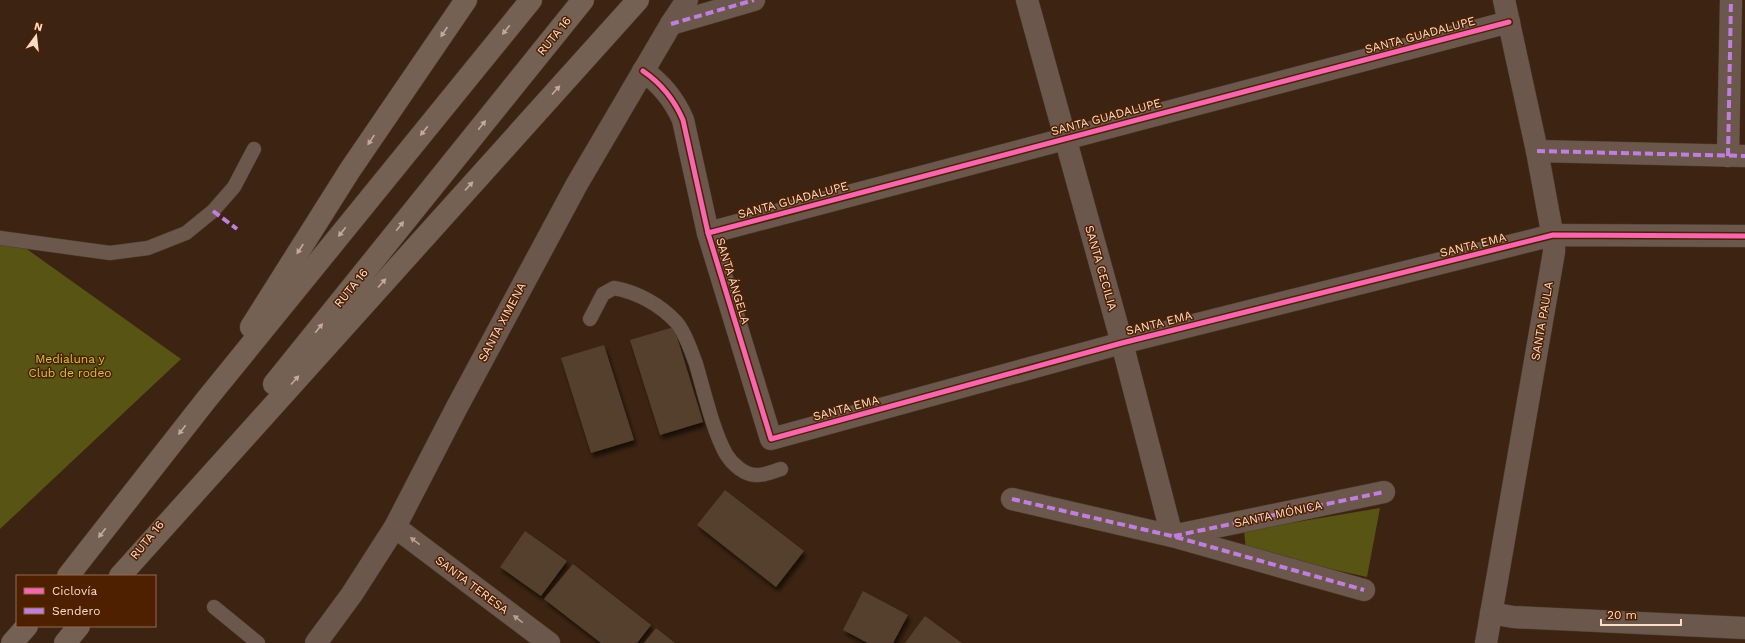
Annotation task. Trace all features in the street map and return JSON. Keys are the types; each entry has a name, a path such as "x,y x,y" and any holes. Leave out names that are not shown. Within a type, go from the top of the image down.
{"highway":[{"path":"206,400 279,281 350,170 466,0"},
{"path":"69,575 206,400 531,0"},
{"name":"RUTA 16","path":"120,575 583,0"},
{"path":"120,575 638,0"},
{"path":"12,643 26,627"},
{"path":"65,643 78,627"}],"street":[{"name":"SANTA XIMENA","path":"316,643 352,594 395,527 457,407 566,205 643,71 687,0"},
{"path":"671,24 728,4 754,0"},
{"name":"SANTA CECILIA","path":"1027,0 1122,343 1172,536"},
{"name":"SANTA PAULA","path":"1486,643 1554,252 1554,235 1510,22 1504,0"},
{"path":"1537,151 1736,156 1731,0"},
{"name":"SANTA GUADALUPE","path":"708,233 1064,138 1510,22"},
{"name":"SANTA ÁNGELA","path":"643,71 666,90 676,104 683,120 708,233 771,439"},
{"name":"SANTA EMA","path":"771,439 1122,343 1554,235 1745,236"},
{"name":"SANTA MÓNICA","path":"1172,536 1384,492"},
{"name":"SANTA MÓNICA","path":"1012,499 1172,536 1364,590"},
{"name":"SANTA TERESA","path":"395,527 549,643"},
{"path":"1491,613 1520,618 1745,628"}],"lane":[{"path":"0,238 110,253 148,248 186,233 213,212 234,187 254,149"},
{"path":"590,319 603,294 614,288 626,290 643,297 663,312 677,323 690,345 726,455 736,467 757,476 781,469"},
{"path":"214,606 258,643"}],"green space":[{"name":"Medialuna y Club de rodeo","path":"0,230 181,359 0,529"},
{"path":"1380,508 1367,577 1246,550 1244,531"}],"building":[{"path":"674,327 703,422 660,435 630,340"},
{"path":"604,345 634,440 591,453 561,358"},
{"path":"725,490 804,551 776,587 697,525"},
{"path":"525,531 567,561 541,596 500,567"},
{"path":"573,564 651,625 637,643 601,643 544,599"},
{"path":"863,591 908,615 893,643 868,643 843,630"},
{"path":"925,616 962,643 905,643"},
{"path":"656,628 675,643 644,643"}],"marked path":[{"path":"671,24 754,0"},
{"path":"1728,156 1731,0"},
{"path":"1537,151 1745,156"},
{"path":"213,211 237,229"},
{"path":"1174,536 1384,492"},
{"path":"1012,499 1172,536 1364,590"}],"cycle path":[{"path":"708,233 1509,22"},
{"path":"643,71 667,92 676,105 683,120 708,233 771,439 1122,343 1553,235 1745,236"}]}
